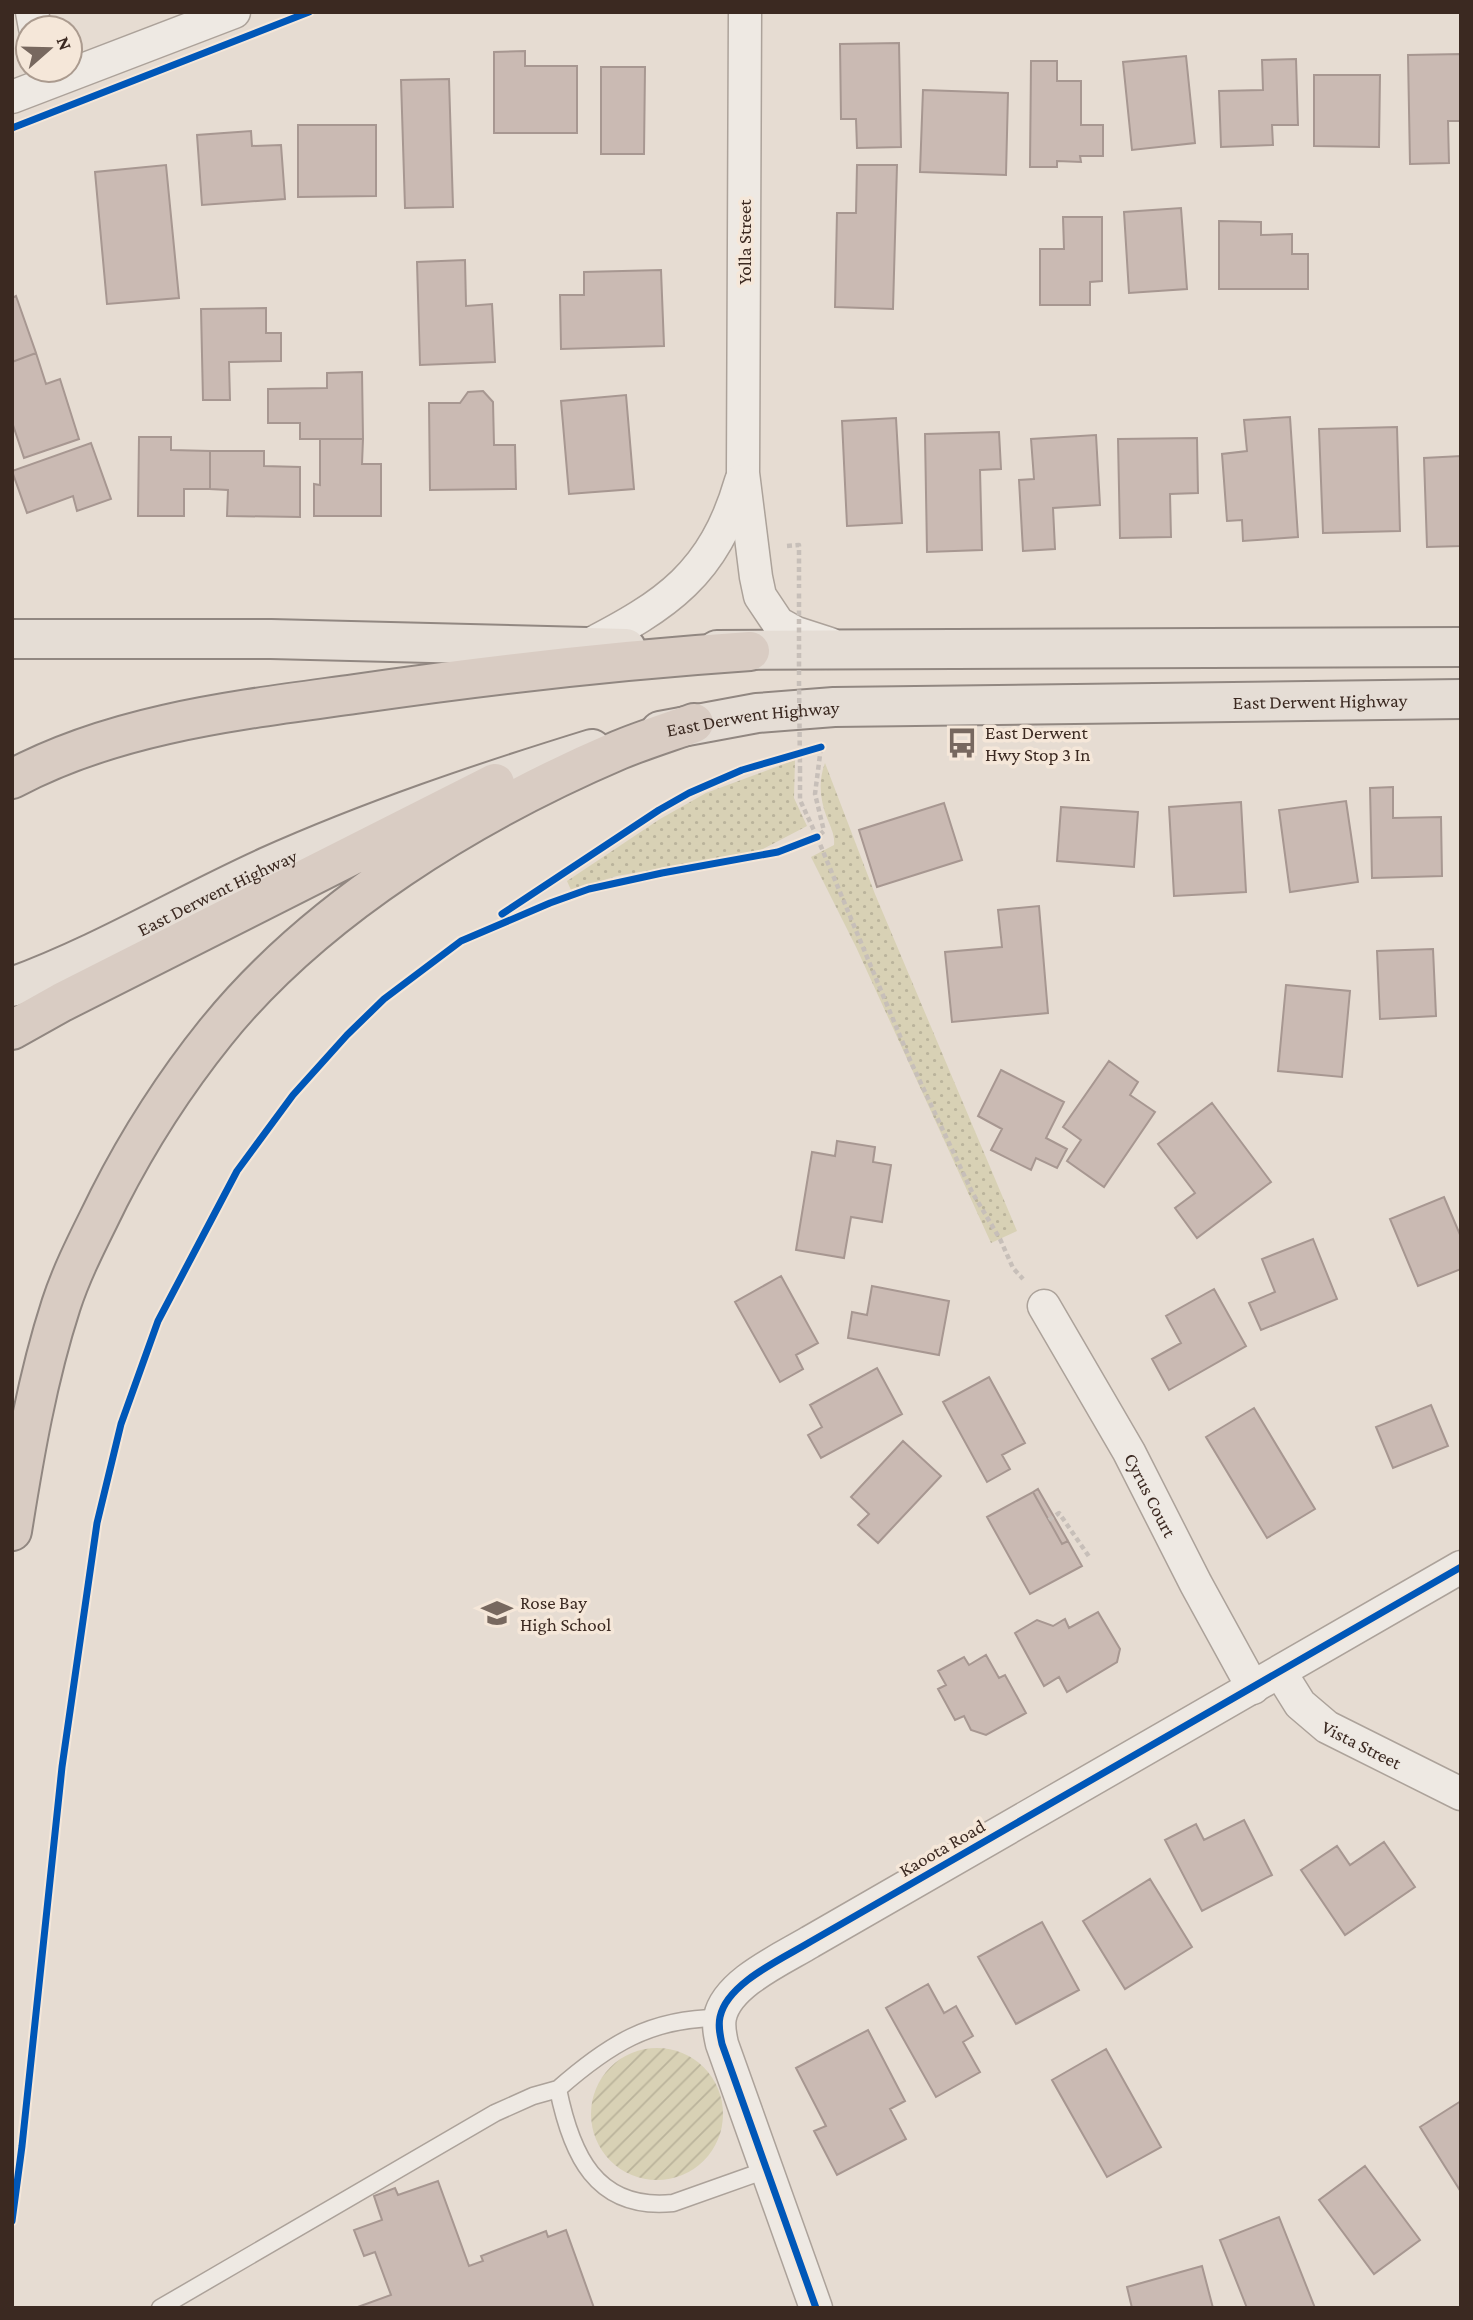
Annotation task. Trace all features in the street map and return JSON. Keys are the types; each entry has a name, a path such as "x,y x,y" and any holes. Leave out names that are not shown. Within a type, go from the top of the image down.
{"highway":[{"path":"12,779 76,751 130,734 193,719 456,679 639,659 750,651"},
{"path":"12,1531 41,1375 61,1304 81,1254 125,1168 168,1095 218,1030 267,977 309,939 352,903 407,864 530,791 622,748 694,723"},
{"path":"12,1030 62,1002 519,772"}],"main road":[{"path":"12,639 271,639 750,651 1461,646"},
{"name":"East Derwent Highway","path":"12,987 97,953 204,897 327,841 519,772 620,740 694,723 757,713 887,705 1461,699"}],"street":[{"path":"84,63 234,12"},
{"name":"Yolla Street","path":"745,12 743,473 756,576 760,596 778,623 817,641 853,650"},
{"path":"12,97 34,84"},
{"name":"Yolla Street","path":"585,647 654,610 700,567 718,540 733,509 743,473"},
{"name":"Cyrus Court","path":"1044,1306 1129,1452 1253,1688"},
{"name":"Kaoota Road","path":"719,2018 724,2003 731,1994 767,1968 1461,1567"},
{"name":"Vista Street","path":"1280,1672 1300,1704 1327,1727 1461,1794"},
{"path":"719,2018 722,2044 816,2308"}],"lane":[{"path":"160,2308 495,2113 533,2096 558,2089 608,2048 632,2036 692,2018 719,2018"},
{"path":"558,2089 563,2115 579,2158 601,2183 626,2198 656,2204 673,2203 766,2170"}],"path":[{"path":"787,550 787,545 799,545 799,576"},
{"path":"799,592 800,795 910,1060 972,1192 1000,1239 1013,1268 1044,1306"},
{"path":"795,754 821,747 815,794 824,831 804,842"},
{"path":"1049,1520 1059,1513 1090,1558"}],"shaded area":[{"path":"795,760 794,798 807,826 759,851 617,876 571,890 567,881 660,819 706,793"},
{"path":"825,763 875,894 1017,1231 991,1243 856,947 811,857 834,845 821,797 821,777"},
{"path":"657,2048 682,2053 704,2067 718,2089 723,2114 718,2139 704,2161 682,2175 657,2180 632,2175 610,2161 596,2139 591,2114 596,2089 610,2067 632,2053"}],"building":[{"path":"899,43 901,147 857,148 856,119 841,119 840,44"},
{"path":"525,51 525,66 577,66 577,133 494,133 494,52"},
{"path":"1461,54 1461,121 1448,121 1449,163 1410,164 1408,55"},
{"path":"1186,56 1195,143 1132,150 1123,62"},
{"path":"1296,59 1298,125 1272,125 1273,145 1221,147 1219,91 1263,90 1262,60"},
{"path":"1031,61 1057,61 1057,81 1081,81 1081,125 1103,125 1103,156 1080,156 1081,162 1057,161 1057,167 1030,167"},
{"path":"601,67 645,67 644,154 601,154"},
{"path":"1314,75 1380,75 1379,147 1314,146"},
{"path":"449,79 453,207 405,208 401,80"},
{"path":"923,90 1008,93 1006,175 920,172"},
{"path":"298,125 376,125 376,196 298,197"},
{"path":"251,131 252,146 281,145 285,199 202,205 197,135"},
{"path":"166,165 179,298 107,304 95,172"},
{"path":"857,165 897,165 893,309 835,307 837,213 856,213"},
{"path":"1181,208 1187,289 1129,293 1124,212"},
{"path":"1063,217 1102,217 1102,281 1090,282 1090,305 1040,305 1040,249 1064,249"},
{"path":"1219,221 1261,222 1261,235 1292,234 1292,254 1308,254 1308,289 1219,289"},
{"path":"465,260 466,306 492,304 495,362 420,365 417,262"},
{"path":"661,270 664,346 561,349 560,295 584,295 584,272"},
{"path":"16,296 36,353 12,362 12,298"},
{"path":"266,308 266,333 281,333 281,361 229,362 230,400 203,400 201,309"},
{"path":"36,353 46,384 60,379 79,439 24,458 12,422 12,362"},
{"path":"362,372 363,439 300,439 300,423 268,423 268,389 327,388 327,373"},
{"path":"483,391 493,402 494,445 515,445 516,489 430,490 429,403 460,403 468,392"},
{"path":"626,395 634,489 569,494 561,401"},
{"path":"1290,417 1298,537 1243,541 1242,520 1227,521 1222,454 1247,451 1244,420"},
{"path":"896,418 902,523 847,526 842,421"},
{"path":"1397,427 1400,531 1323,533 1319,429"},
{"path":"999,432 1001,469 980,470 982,550 927,552 925,434"},
{"path":"1096,435 1100,505 1053,508 1055,549 1023,551 1019,480 1034,479 1031,439"},
{"path":"139,437 171,437 171,450 210,451 210,489 184,489 184,516 138,516"},
{"path":"1197,438 1198,493 1170,494 1171,537 1120,538 1118,439"},
{"path":"320,439 363,439 362,464 381,464 381,516 314,516 314,484 320,485"},
{"path":"91,443 111,499 77,511 73,496 27,513 12,471"},
{"path":"210,451 264,451 264,466 300,467 300,517 227,516 228,490 210,489"},
{"path":"1461,456 1461,546 1427,547 1424,458"},
{"path":"1393,787 1393,818 1441,817 1442,876 1372,878 1370,788"},
{"path":"1346,801 1358,882 1290,892 1279,810"},
{"path":"1241,802 1246,892 1174,896 1169,807"},
{"path":"944,803 962,860 877,887 859,830"},
{"path":"1061,807 1138,812 1134,867 1057,861"},
{"path":"1039,906 1048,1013 952,1022 945,952 1002,947 998,910"},
{"path":"1433,949 1436,1016 1380,1019 1377,951"},
{"path":"1286,985 1350,991 1342,1077 1278,1071"},
{"path":"1109,1061 1138,1082 1130,1095 1155,1112 1104,1187 1067,1161 1081,1140 1063,1127"},
{"path":"1001,1070 1064,1102 1046,1138 1067,1149 1057,1168 1036,1158 1031,1170 991,1150 1002,1129 978,1116"},
{"path":"1212,1103 1271,1182 1197,1238 1175,1208 1195,1193 1158,1144"},
{"path":"837,1141 875,1147 873,1162 891,1165 882,1222 851,1217 844,1258 796,1250 812,1152 835,1156"},
{"path":"1444,1197 1461,1237 1461,1269 1418,1286 1390,1219"},
{"path":"1313,1239 1337,1299 1261,1330 1249,1303 1275,1292 1262,1259"},
{"path":"781,1276 818,1343 796,1355 803,1369 780,1382 735,1302"},
{"path":"872,1286 949,1301 939,1355 848,1338 852,1312 867,1315"},
{"path":"1214,1289 1246,1346 1169,1390 1152,1359 1181,1343 1166,1316"},
{"path":"877,1368 902,1414 821,1458 808,1435 822,1427 810,1405"},
{"path":"989,1377 1025,1443 1002,1455 1010,1469 987,1482 943,1402"},
{"path":"1431,1405 1448,1446 1393,1468 1376,1427"},
{"path":"1254,1408 1315,1509 1267,1538 1206,1437"},
{"path":"903,1441 941,1476 878,1543 858,1525 869,1514 851,1497"},
{"path":"1038,1489 1068,1541 1062,1544 1033,1492"},
{"path":"1033,1492 1062,1544 1068,1541 1082,1566 1030,1594 987,1517"},
{"path":"1098,1612 1120,1649 1117,1662 1067,1692 1059,1677 1044,1686 1015,1633 1037,1620 1053,1626 1065,1619 1069,1628"},
{"path":"986,1655 999,1678 1005,1675 1026,1713 986,1735 971,1730 964,1716 955,1720 938,1689 946,1685 938,1671 964,1657 969,1665"},
{"path":"1244,1820 1272,1875 1202,1911 1165,1840 1196,1824 1204,1840"},
{"path":"1384,1842 1415,1887 1345,1935 1301,1870 1337,1846 1350,1865"},
{"path":"1150,1879 1192,1947 1125,1989 1083,1921"},
{"path":"1042,1922 1079,1990 1016,2024 978,1957"},
{"path":"928,1984 944,2013 956,2006 973,2036 963,2042 980,2072 936,2097 886,2008"},
{"path":"868,2030 905,2101 890,2109 906,2139 837,2175 814,2131 826,2126 796,2068"},
{"path":"1106,2049 1161,2147 1107,2177 1052,2080"},
{"path":"1461,2101 1461,2192 1420,2127"},
{"path":"1365,2166 1420,2240 1374,2274 1319,2200"},
{"path":"438,2181 469,2266 483,2261 481,2256 546,2231 548,2237 566,2230 594,2308 355,2308 391,2295 375,2252 364,2256 354,2230 382,2220 374,2196 395,2188 398,2195"},
{"path":"1279,2217 1315,2308 1247,2308 1220,2240"},
{"path":"1202,2266 1213,2308 1132,2308 1127,2287"}],"cycle path":[{"path":"12,128 309,12"},
{"path":"502,914 689,793 742,770 821,747"},
{"path":"12,2221 62,1767 97,1523 121,1424 158,1321 237,1171 293,1095 347,1035 384,999 461,941 589,889 778,852 817,837"},
{"path":"816,2308 722,2044 720,2017 733,1993 771,1964 1461,1567"}],"place":[{"name":"East Derwent Hwy Stop 3 In","path":"962,743"},
{"name":"Rose Bay High School","path":"497,1613"}]}
